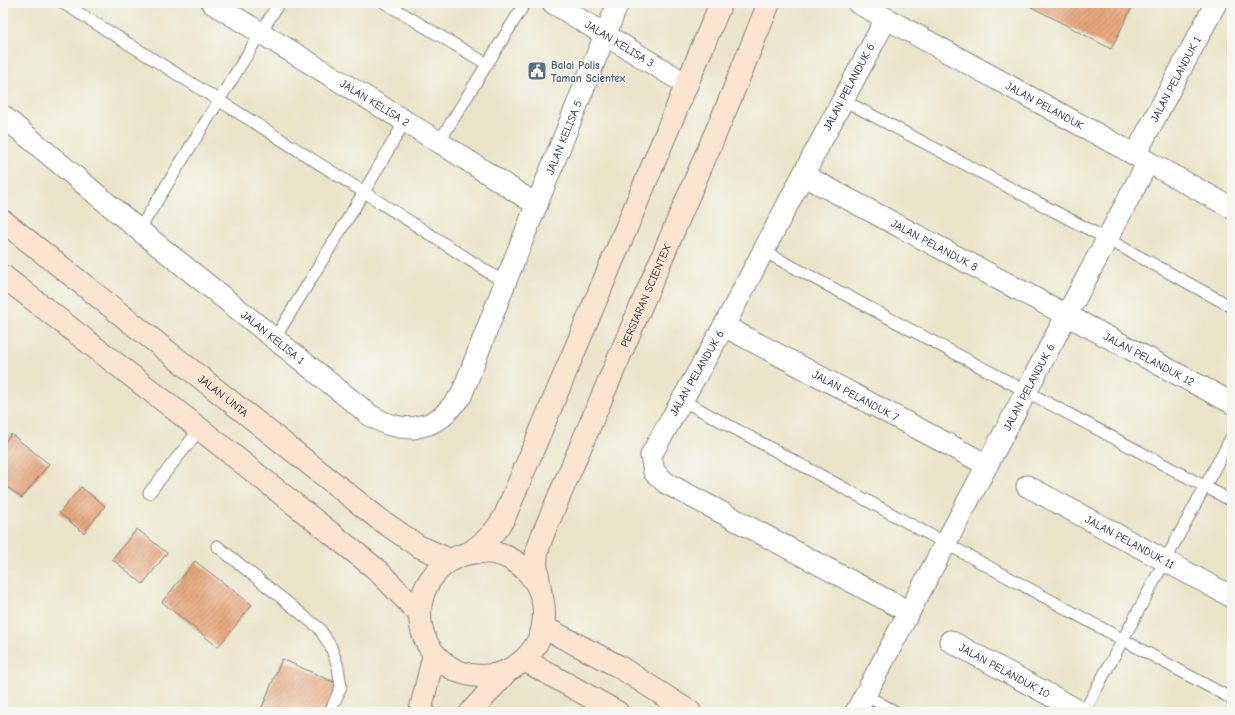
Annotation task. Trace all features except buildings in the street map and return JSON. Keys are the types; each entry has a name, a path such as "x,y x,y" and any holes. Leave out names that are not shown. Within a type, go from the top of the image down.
{"main road":[{"path":"617,712 516,665 490,676 471,675 450,668 434,654 423,635 419,613 423,592 434,573 450,560 471,552 489,539 497,530 504,518 721,3"},
{"name":"PERSIARAN SCIENTEX","path":"540,590 536,564 537,551 543,534 728,104 769,3"},
{"name":"JALAN UNTA","path":"3,221 379,519 418,546 450,560"},
{"path":"3,276 200,429 376,569 419,613"},
{"path":"471,552 495,553 513,560 529,573 540,590 544,608 543,627 536,645 471,712"},
{"path":"543,627 618,666 690,712"},
{"path":"420,712 434,654"}],"street":[{"name":"JALAN KELISA 2","path":"212,3 439,142 537,205"},
{"name":"JALAN KELISA 3","path":"553,3 686,84"},
{"name":"JALAN KELISA 5","path":"505,283 618,3"},
{"name":"JALAN PELANDUK","path":"858,3 1232,208"},
{"name":"JALAN PELANDUK 1","path":"1142,159 1216,3"},
{"name":"JALAN PELANDUK 6","path":"886,19 724,326 651,455 654,472 666,483 909,612"},
{"name":"JALAN KELISA 1","path":"3,116 139,230 371,416 387,424 413,428 429,424 442,416 461,396 505,283"},
{"name":"JALAN PELANDUK 6","path":"860,704 1107,239 1142,159"},
{"name":"JALAN PELANDUK 8","path":"803,175 1066,315"},
{"name":"JALAN PELANDUK 12","path":"1066,315 1232,403"},
{"name":"JALAN PELANDUK 7","path":"724,326 987,465"},
{"name":"JALAN PELANDUK 11","path":"1027,486 1232,597"},
{"name":"JALAN PELANDUK 10","path":"950,641 1082,712"}],"lane":[{"path":"63,3 220,100 505,283"},
{"path":"139,230 279,3"},
{"path":"385,3 487,64"},
{"path":"439,142 525,3"},
{"path":"843,100 1107,239 1232,307"},
{"path":"275,338 364,192 405,121"},
{"path":"763,251 1232,501"},
{"path":"682,400 1232,699"},
{"path":"148,493 200,429"},
{"path":"1082,712 1232,436"},
{"path":"217,546 318,628 331,647 338,667 341,687 330,712"},
{"path":"860,704 896,712"}],"place":[{"name":"Balai Polis Taman Scientex","path":"537,71"}]}
